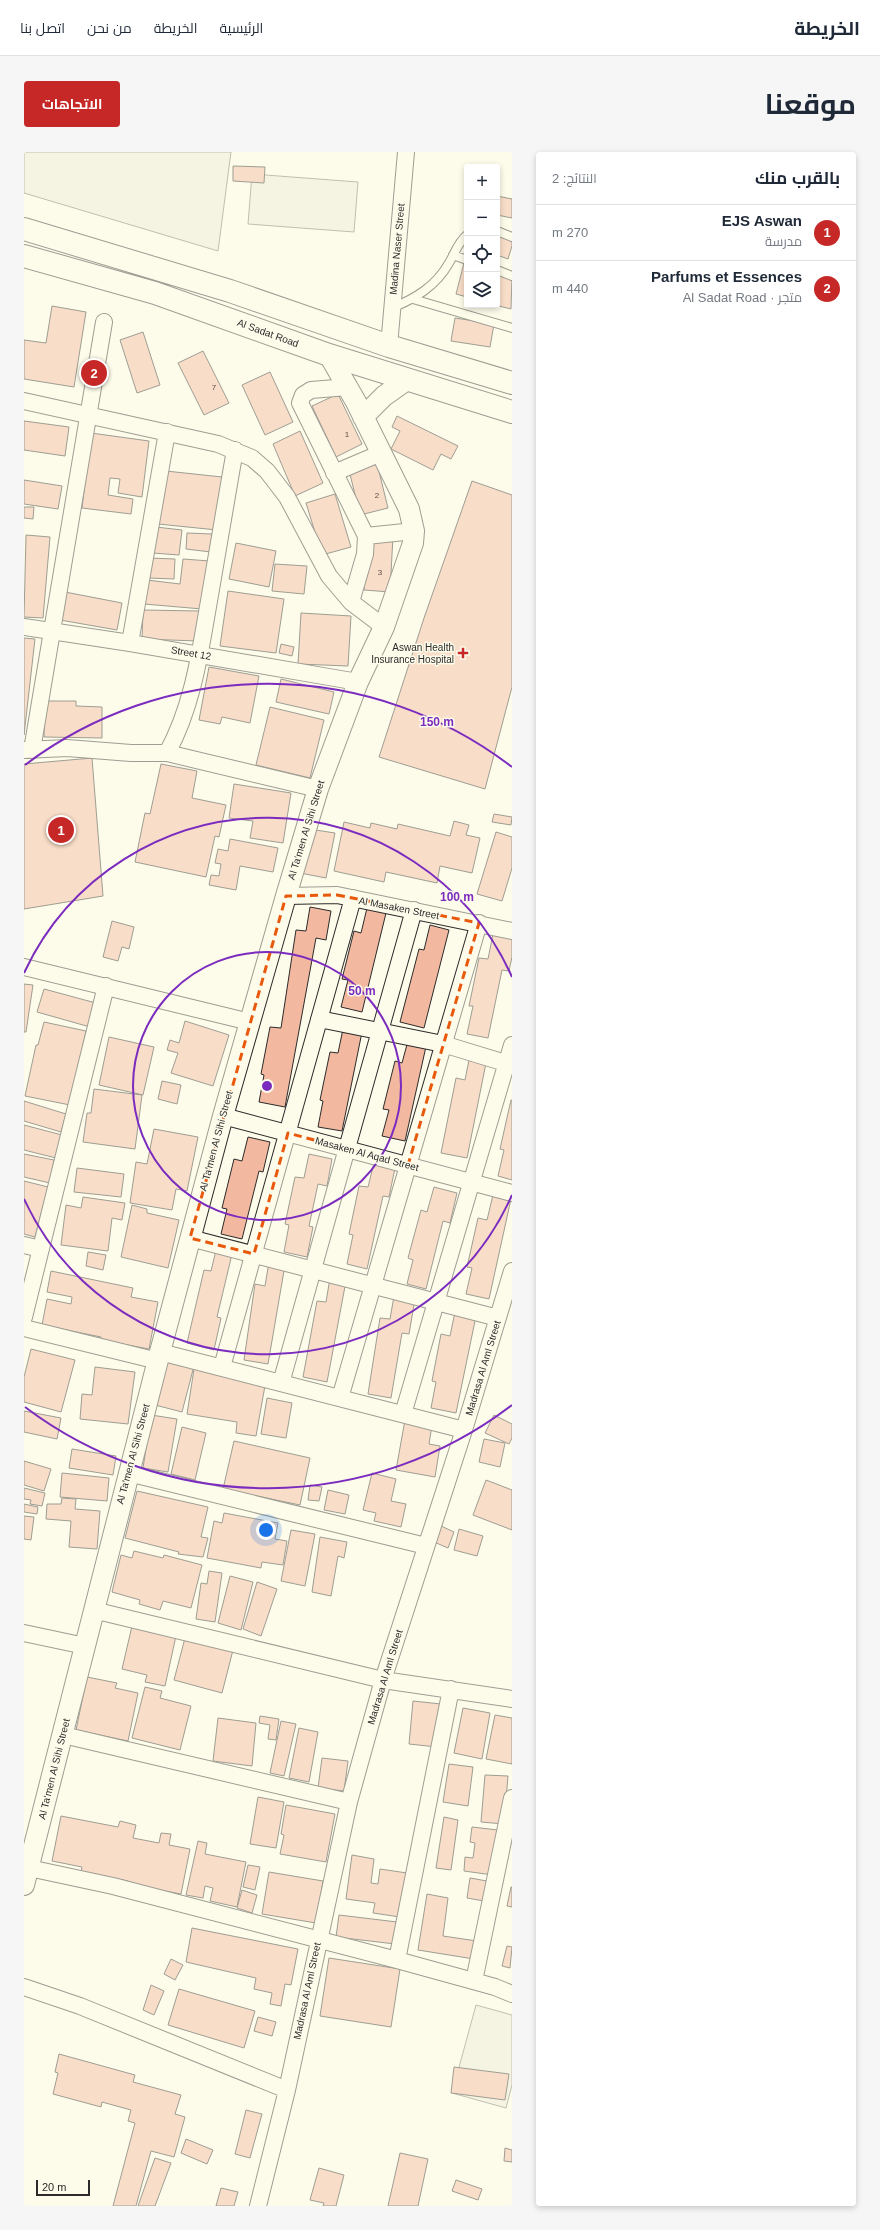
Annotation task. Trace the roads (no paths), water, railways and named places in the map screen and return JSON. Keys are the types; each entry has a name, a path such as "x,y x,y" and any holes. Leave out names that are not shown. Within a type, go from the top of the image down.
{"main road":[{"path":"24,229 230,292 389,346 512,383"},
{"name":"Al Sadat Road","path":"24,256 155,293 329,355 512,412"}],"street":[{"name":"Madina Naser Street","path":"389,346 406,152"},
{"path":"104,322 51,631 28,750 67,748 131,753 167,752 318,789"},
{"name":"Al Ta'men Al Sihi Street","path":"27,1864 63,1735 128,1473 190,1238 286,896 318,789 358,682 384,627 410,555 414,531 409,509 348,386 329,355"},
{"path":"363,417 384,396 408,379"},
{"path":"348,386 311,390 303,395 300,403 366,536 365,554 351,602"},
{"path":"24,401 218,444 252,458 267,471 286,497 329,576 351,602 384,627"},
{"path":"130,642 167,432"},
{"path":"167,752 177,735 189,702 199,654 235,450"},
{"path":"334,473 380,453"},
{"path":"366,536 414,531"},
{"name":"Street 12","path":"24,627 130,642 358,682"},
{"name":"Al Masaken Street","path":"286,896 320,894 353,898 512,930"},
{"path":"222,1368 353,898"},
{"path":"282,1383 414,910"},
{"path":"340,1398 479,923"},
{"path":"24,967 250,1022"},
{"path":"24,1317 106,986"},
{"path":"319,1019 443,1044 509,1064"},
{"path":"403,1414 472,1182 509,1064 512,1045"},
{"name":"Masaken Al Aqad Street","path":"223,1116 512,1192"},
{"path":"190,1238 436,1302 504,1310"},
{"path":"24,1245 41,1249"},
{"name":"Madrasa Al Aml Street","path":"258,2206 287,2090 318,1940 349,1802 383,1680 504,1310 512,1271"},
{"path":"24,1328 222,1368 464,1430"},
{"path":"128,1473 426,1546"},
{"path":"94,1610 383,1680 512,1699"},
{"path":"24,1633 85,1646"},
{"path":"397,1960 451,1689"},
{"path":"63,1735 349,1802"},
{"path":"474,1981 512,1798"},
{"path":"27,1864 397,1960 474,1981 512,1994"},
{"path":"24,1988 80,2006 287,2090"}],"lane":[{"path":"500,232 512,237"},
{"path":"392,308 413,299 425,291 439,278 461,240 466,236"},
{"path":"453,255 464,259"},
{"path":"500,271 512,276"},
{"path":"413,299 512,328"}],"place":[{"name":"Parfums et Essences","path":"94,373"},
{"name":"Aswan Health Insurance Hospital","path":"463,653"},
{"name":"EJS Aswan","path":"61,830"}]}
